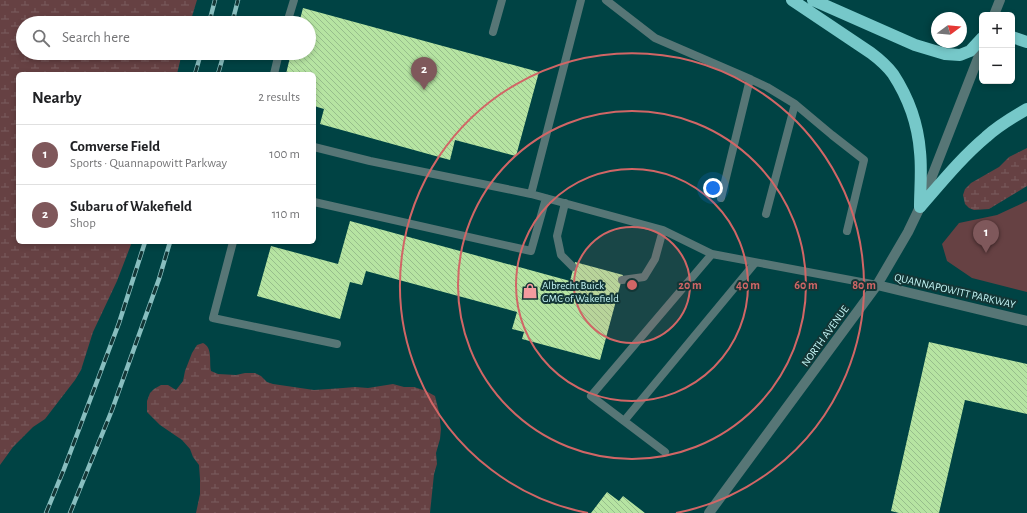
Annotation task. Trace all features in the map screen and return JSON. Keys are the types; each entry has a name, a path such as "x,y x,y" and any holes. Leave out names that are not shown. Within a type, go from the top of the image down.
{"highway":[{"path":"792,0 871,53 893,74 907,100 919,138 920,207"},
{"path":"813,0 915,45 945,54 960,55 970,51 979,41"},
{"path":"1015,38 1027,42"},
{"path":"920,207 971,150 1004,123 1027,109"}],"street":[{"path":"995,12 1000,0"},
{"name":"NORTH AVENUE","path":"709,513 877,285 908,232 920,207 979,56"},
{"name":"QUANNAPOWITT PARKWAY","path":"877,285 1027,321"}],"lane":[{"path":"289,16 294,0"},
{"path":"493,32 502,0"},
{"path":"531,194 581,0"},
{"path":"606,0 655,38 767,88 795,104 864,160 847,231"},
{"path":"274,72 277,60"},
{"path":"721,198 750,80"},
{"path":"766,214 795,104"},
{"path":"316,148 370,161 546,198 663,230 712,254 877,285"},
{"path":"316,202 531,251 546,198"},
{"path":"565,204 557,236 560,255 573,267"},
{"path":"622,280 644,277 655,259 663,230"},
{"path":"232,244 213,318 337,344"},
{"path":"665,452 591,396 712,254"},
{"path":"624,421 755,263"}],"green space":[{"path":"0,0 197,0 192,16 16,16 16,60 180,60 177,72 16,72 16,244 131,244 117,281 93,332 81,370 45,419 33,427 13,447 0,465"},
{"path":"1027,148 1027,186 989,209 974,210 965,204 963,195 965,189 971,183 999,167 1009,157"},
{"path":"1027,201 1027,292 972,278 947,261 942,244 959,223 997,215"},
{"path":"203,343 209,351 211,371 218,374 236,375 255,373 267,382 273,384 314,390 355,387 368,388 393,384 404,387 414,387 435,396 441,429 436,453 437,464 434,474 430,513 196,513 200,494 199,465 193,457 190,449 182,440 160,425 147,412 147,401 150,393 161,385 168,385 176,390 183,381 192,353 197,345"}],"building":[{"path":"303,8 539,72 516,156 455,140 450,160 320,124 324,109 316,107 316,72 286,72 289,60 316,60 316,16 301,16"},
{"name":"Albrecht Buick GMC of Wakefield","path":"350,221 570,281 575,262 623,275 600,360 522,339 524,332 512,329 517,312 366,271 362,285 350,282 340,319 257,296 271,246 338,264"},
{"path":"929,342 1027,364 1027,414 965,400 939,513 899,513 891,511"},
{"path":"607,492 619,501 623,496 645,513 591,513"}],"railway":[{"path":"211,16 215,0"},
{"path":"234,16 238,0"},
{"path":"196,72 199,60"},
{"path":"219,72 222,60"},
{"path":"46,513 119,323 144,244"},
{"path":"70,513 112,410 159,279 169,244"}],"place":[{"name":"Subaru of Wakefield","path":"424,90"},
{"name":"Comverse Field","path":"986,253"},
{"name":"Albrecht Buick GMC of Wakefield","path":"530,291"}]}
